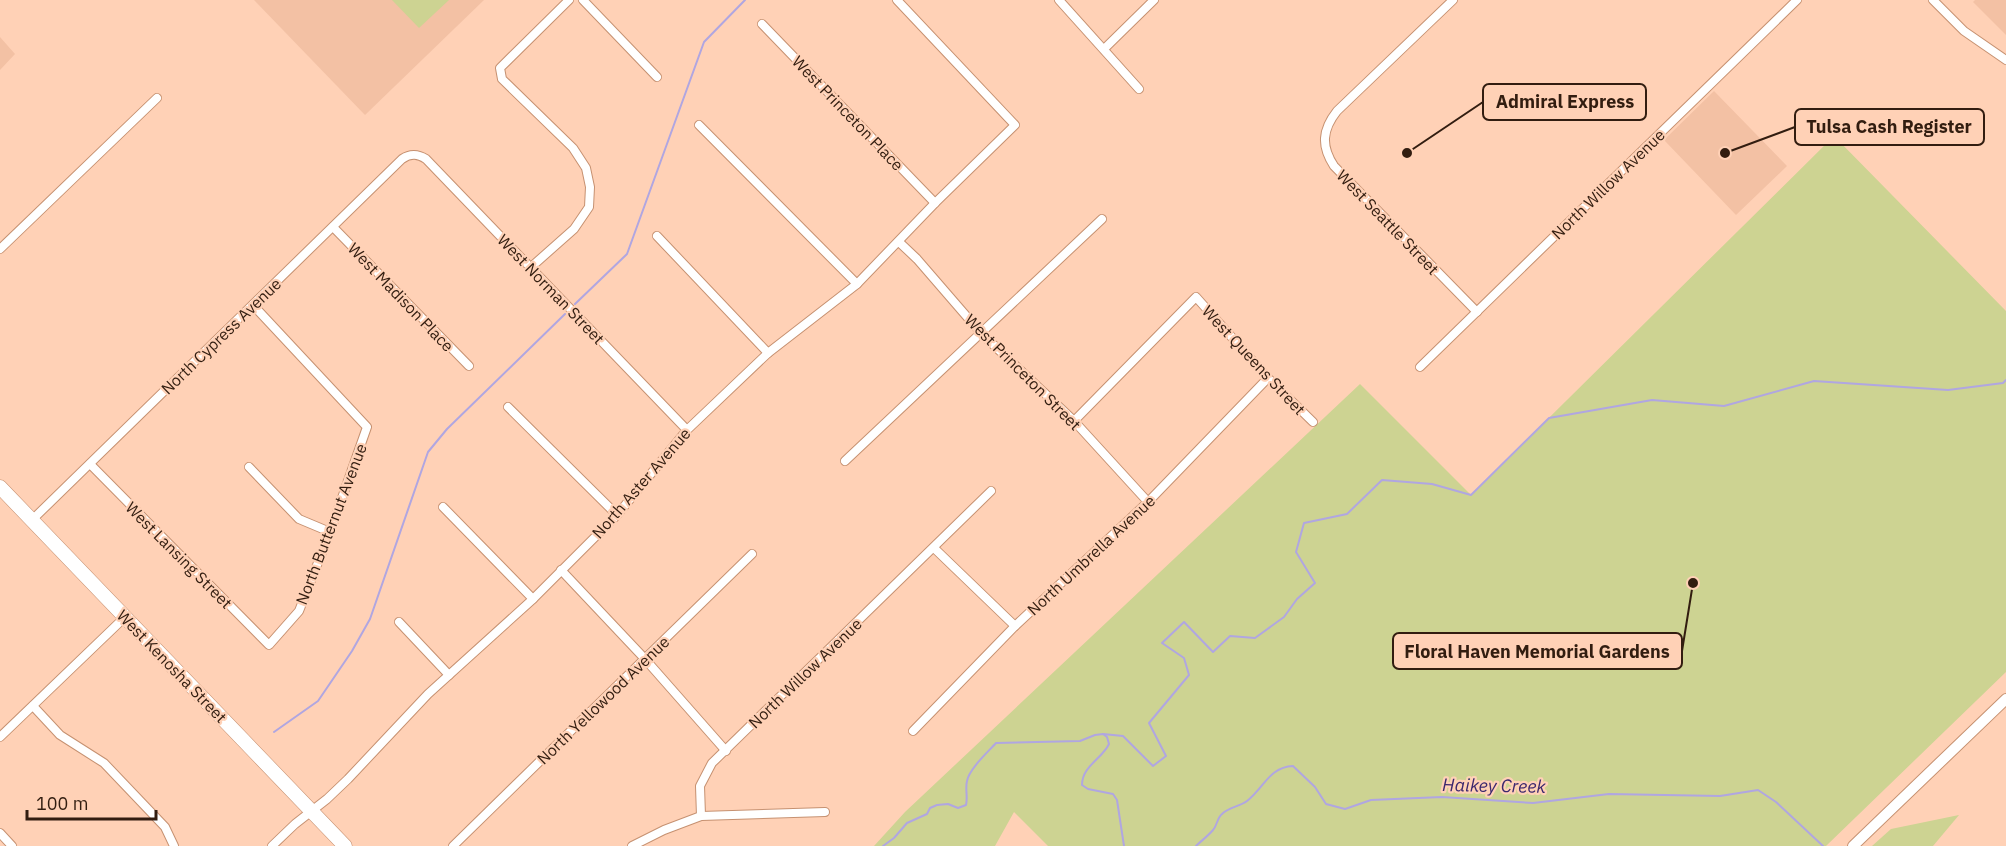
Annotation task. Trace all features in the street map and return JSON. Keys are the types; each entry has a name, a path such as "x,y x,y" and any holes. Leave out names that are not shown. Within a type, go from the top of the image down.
{"main road":[{"name":"West Kenosha Street","path":"0,487 345,846"}],"street":[{"path":"530,268 574,229 589,207 590,187 586,168 573,148 502,79 500,68 569,0"},
{"path":"583,0 657,77"},
{"name":"North Aster Avenue","path":"272,846 348,779 411,711 532,599 617,515 687,430 768,353 857,284 1015,125 897,0"},
{"path":"1059,0 1139,89"},
{"path":"1104,49 1154,0"},
{"name":"West Seattle Street","path":"1453,0 1330,121 1324,138 1327,156 1334,166 1477,312"},
{"name":"North Willow Avenue","path":"1420,367 1797,0"},
{"path":"1933,0 1964,31 2006,60"},
{"name":"West Princeton Place","path":"762,24 935,203"},
{"path":"0,249 157,98"},
{"path":"699,125 857,284"},
{"name":"North Cypress Avenue","path":"32,520 402,159 412,154"},
{"name":"West Norman Street","path":"412,154 426,159 687,430"},
{"path":"845,461 1102,219"},
{"name":"West Madison Place","path":"333,227 469,366"},
{"path":"657,236 768,353"},
{"name":"West Princeton Street","path":"899,243 917,259 981,333 1074,421 1148,502"},
{"name":"West Queens Street","path":"1074,421 1196,297 1268,378 1313,422"},
{"name":"North Butternut Avenue","path":"253,305 367,427 299,611 269,645"},
{"name":"North Umbrella Avenue","path":"913,731 1015,626 1148,502 1268,378"},
{"path":"508,407 617,515"},
{"name":"West Lansing Street","path":"90,464 269,645"},
{"path":"249,467 299,519 330,532"},
{"name":"North Willow Avenue","path":"701,816 700,786 712,763 991,491"},
{"path":"443,507 532,599"},
{"path":"934,548 1015,626"},
{"name":"North Yellowood Avenue","path":"453,846 752,554"},
{"path":"561,570 645,659 726,751"},
{"path":"0,737 124,617"},
{"path":"399,622 449,675"},
{"path":"1853,846 2006,699"},
{"path":"33,706 60,735 104,763 165,826 174,846"},
{"path":"632,846 664,830 701,816 825,812"},
{"path":"0,833 12,846"}],"shaded area":[{"path":"254,0 484,0 365,115"},
{"path":"1975,0 2006,0 2006,35 1973,2"},
{"path":"0,37 15,54 0,70"},
{"path":"1714,91 1787,166 1736,215 1664,140"}],"green space":[{"path":"392,0 449,0 419,28"},
{"path":"1834,136 2006,311 2006,672 1826,846 1048,846 1014,812 995,846 874,846 905,812 1360,384 1471,495"},
{"path":"1959,815 1933,846 1872,846 1891,829"}],"waterway":[{"path":"575,304 627,254 704,42 745,0"},
{"path":"274,732 318,701 352,651 370,619 428,452 447,429 565,314"},
{"path":"1103,734 1123,736 1153,766 1166,756 1149,723 1189,675 1184,658 1162,643 1184,622 1213,652 1230,636 1255,638 1284,617 1297,599 1315,583 1296,552 1304,523 1347,514 1382,480 1432,484 1471,495 1549,418 1652,400 1724,406 1814,381 1948,390 2003,383 2006,380"},
{"name":"Haikey Creek","path":"883,846 894,838 907,823 927,814 930,808 948,804 958,808 966,805 968,776 996,743 1080,741 1103,734 1107,737 1109,744 1085,773 1082,785 1088,789 1113,794 1117,800 1124,846"},
{"name":"Haikey Creek","path":"1196,846 1213,830 1225,812 1247,801 1272,774 1285,767 1293,766 1315,787 1326,804 1345,809 1371,800 1442,797 1533,803 1609,794 1720,796 1758,790 1776,802 1823,846"}],"place":[{"name":"Admiral Express","path":"1407,153"},
{"name":"Tulsa Cash Register","path":"1725,153"},
{"name":"Floral Haven Memorial Gardens","path":"1693,583"}]}
